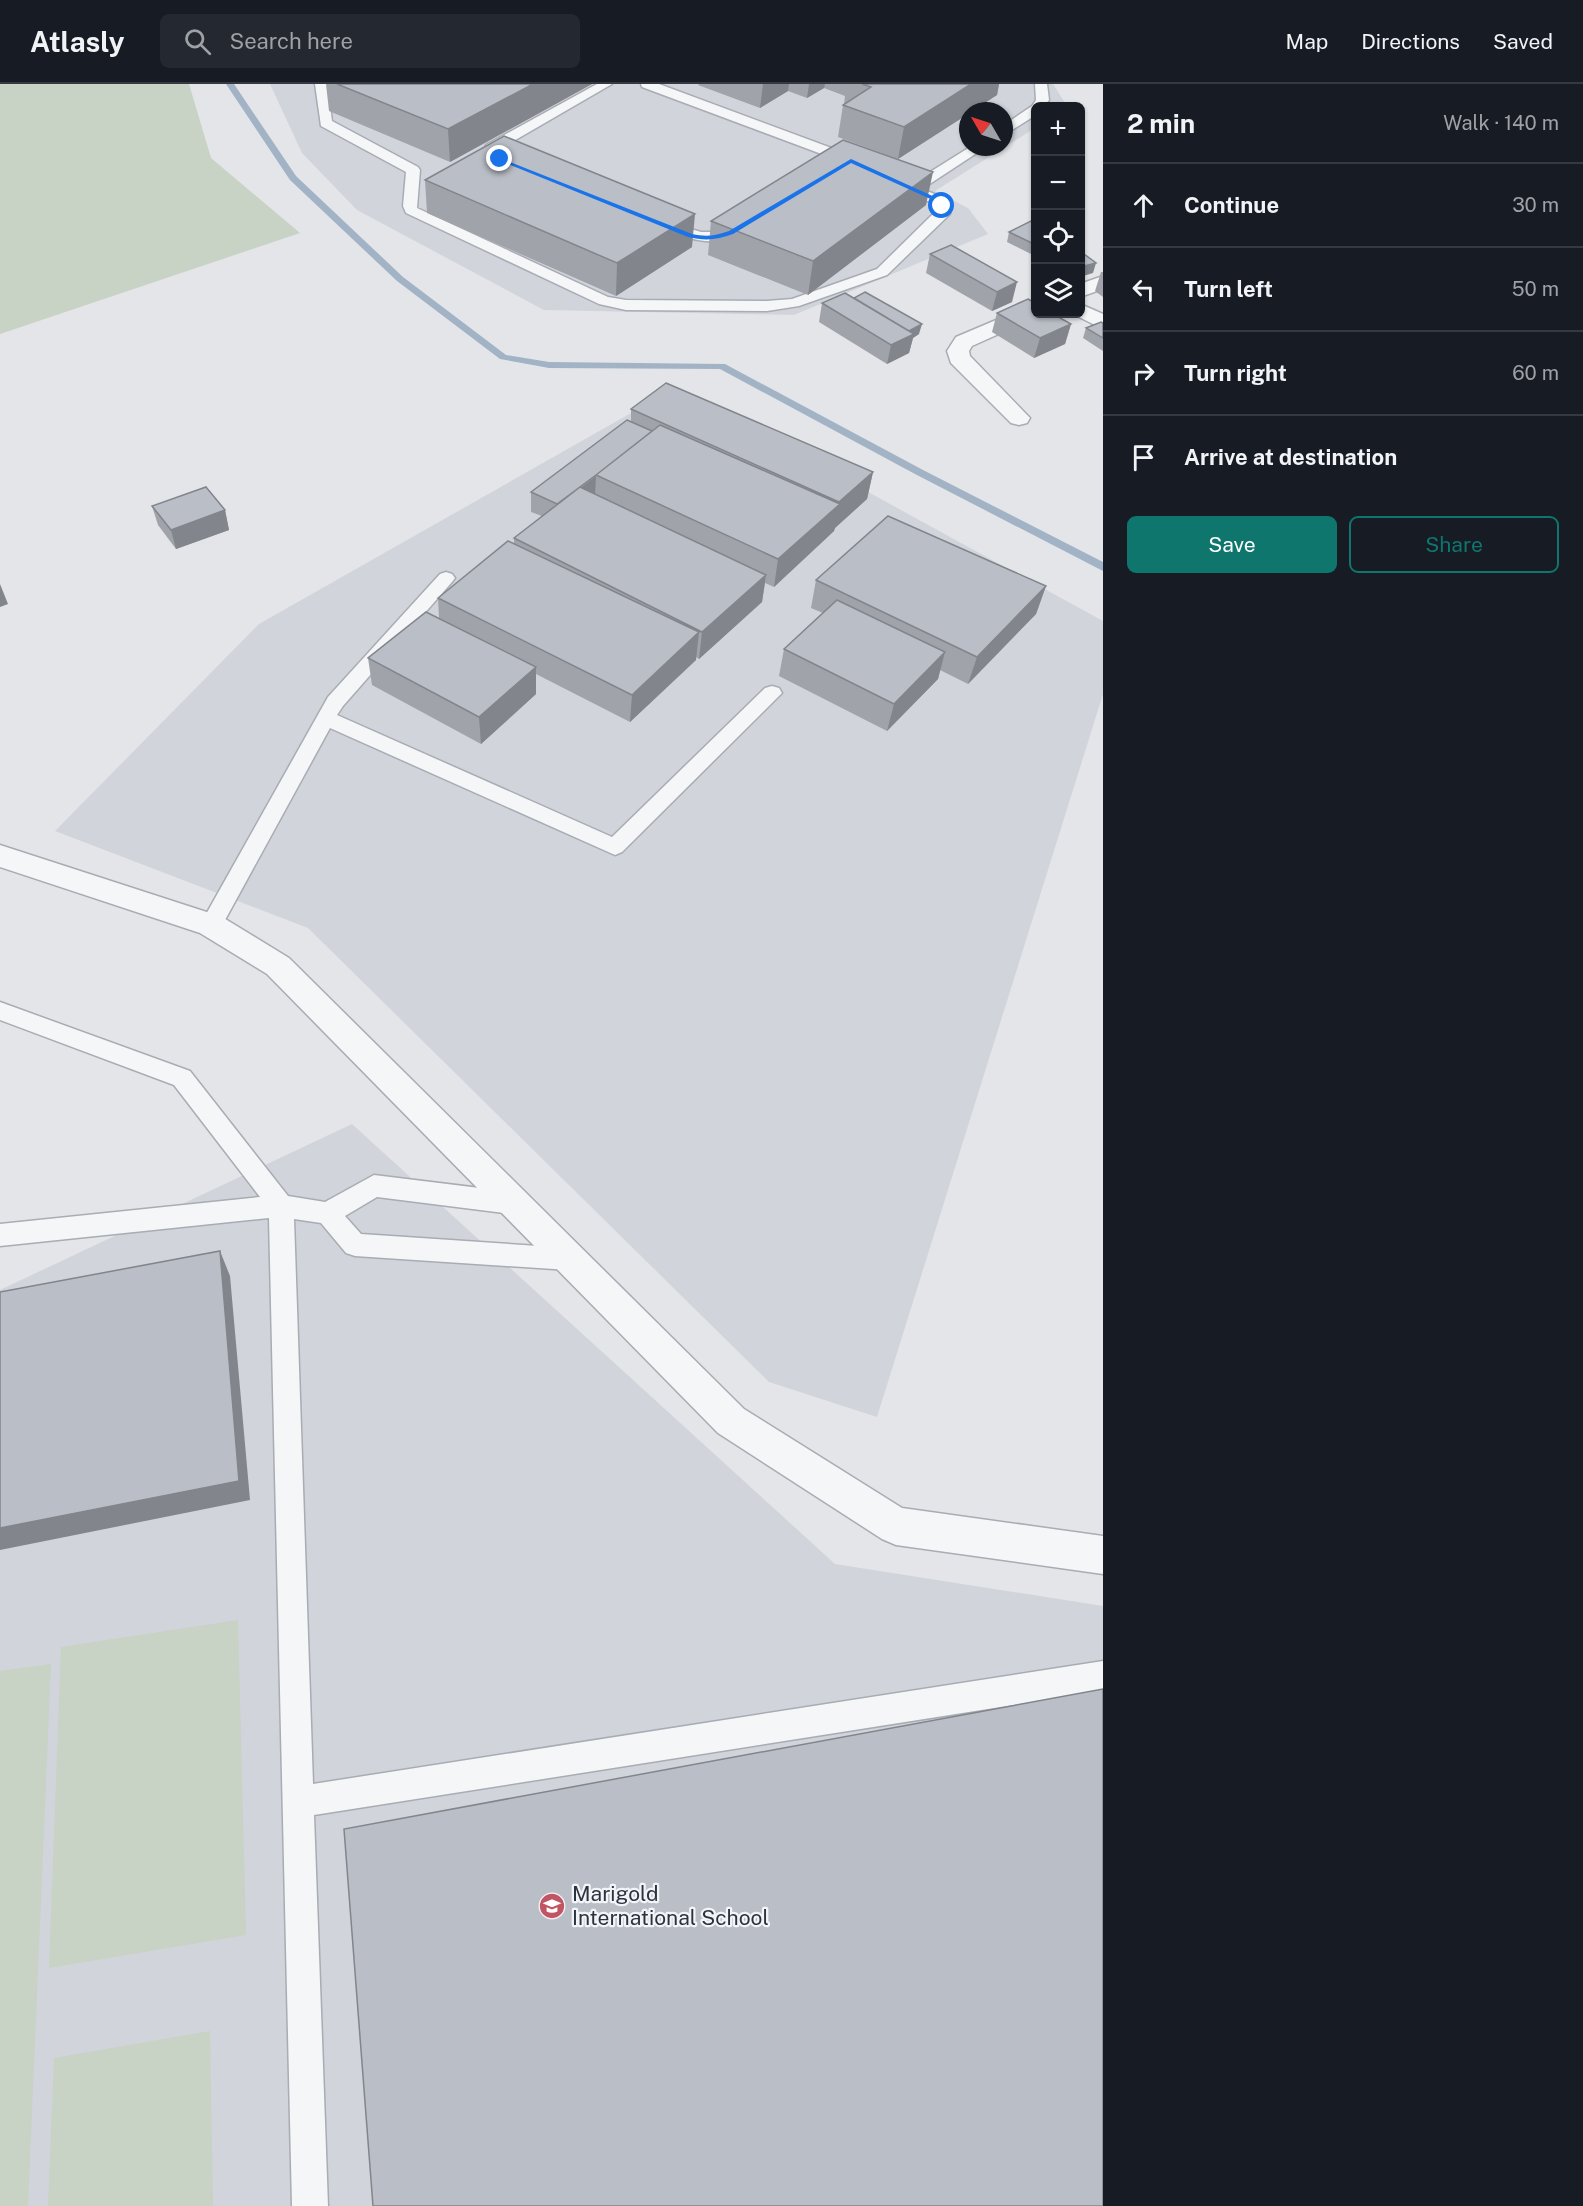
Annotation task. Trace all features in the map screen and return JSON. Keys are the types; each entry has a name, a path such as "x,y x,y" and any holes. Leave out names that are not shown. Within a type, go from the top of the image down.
{"street":[{"path":"1085,289 1103,282"},
{"path":"1019,418 959,358 958,351 964,342 1031,311"},
{"path":"1085,313 1103,323"},
{"path":"0,856 211,925 278,966 731,1421 896,1526 1103,1555"}],"lane":[{"path":"321,84 326,123 413,170 411,210 614,304 767,306 794,303 882,272 945,210 937,200 851,160 648,84"},
{"path":"510,164 491,154 491,148 606,84"},
{"path":"1041,84 1041,102"},
{"path":"1013,125 1031,112"},
{"path":"912,189 965,156"},
{"path":"831,172 851,160"},
{"path":"648,219 704,238 724,235 751,220"},
{"path":"211,925 328,719 335,702 446,578"},
{"path":"328,719 615,848 772,693"},
{"path":"0,1011 182,1078 281,1206 310,2206"},
{"path":"0,1235 281,1206 328,1213 374,1186 513,1203"},
{"path":"328,1213 355,1245 569,1259"},
{"path":"298,1802 1103,1676"}],"shaded area":[{"path":"0,84 189,84 211,158 300,233 0,334"},
{"path":"270,84 1053,84 1064,102 1031,102 1031,131 1013,142 1013,102 959,102 959,156 991,156 935,191 968,208 988,234 794,315 544,310 357,210 302,153"},
{"path":"677,387 1103,621 1103,694 877,1417 769,1382 308,928 55,831 259,624"},
{"name":"Marigold International School","path":"352,1124 835,1564 1103,1606 1103,2206 0,2206 0,1290"},
{"path":"238,1620 246,1935 49,1968 61,1647"},
{"path":"51,1664 28,2206 0,2206 0,1671"},
{"path":"210,2031 213,2206 48,2206 54,2058"}],"building":[{"path":"337,84 533,84 448,129"},
{"path":"862,84 971,84 904,127 843,105 871,87"},
{"path":"504,136 695,214 617,263 425,180"},
{"path":"843,140 933,172 813,261 711,221"},
{"path":"1031,221 1031,243 1009,232"},
{"path":"951,245 1017,282 997,292 930,254"},
{"path":"1085,255 1096,263 1085,266"},
{"path":"865,292 922,324 909,331 854,298"},
{"path":"845,293 914,334 891,345 822,303"},
{"path":"1028,299 1031,301 1031,318 1060,318 1071,324 1040,338 997,313"},
{"path":"1103,323 1103,338 1086,328"},
{"path":"666,383 873,472 839,502 631,409"},
{"path":"627,420 652,431 557,504 531,492"},
{"path":"660,425 840,504 778,559 596,475"},
{"path":"206,487 225,510 171,530 152,506"},
{"path":"580,487 766,575 702,632 514,538"},
{"path":"888,516 1046,586 977,657 816,580"},
{"path":"508,541 699,632 632,695 438,598"},
{"path":"837,600 945,652 894,704 784,649"},
{"path":"426,612 536,667 479,717 368,658"},
{"path":"220,1251 239,1481 0,1528 0,1292"},
{"path":"1103,1689 1103,2206 373,2206 344,1829"}],"waterway":[{"path":"230,84 293,178 400,279 503,357 549,365 722,366 919,472 1103,567"}],"place":[{"name":"Marigold International School","path":"552,1906"}],"route":[{"path":"500,159 690,235 704,238 717,238 731,232 851,160 937,200 942,206"}]}
